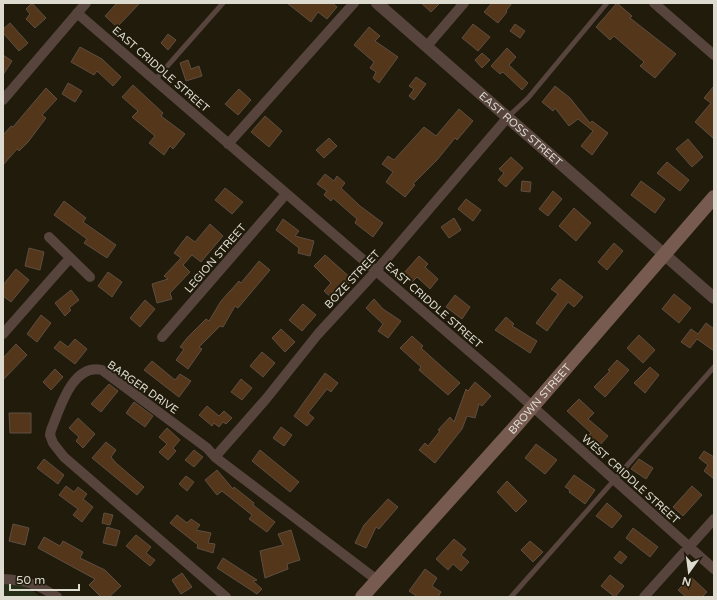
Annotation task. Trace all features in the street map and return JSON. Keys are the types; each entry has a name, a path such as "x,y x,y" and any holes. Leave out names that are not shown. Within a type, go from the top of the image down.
{"main road":[{"name":"BROWN STREET","path":"362,597 532,408 714,197"}],"street":[{"path":"3,100 86,3"},
{"path":"228,144 354,3"},
{"name":"EAST ROSS STREET","path":"377,3 714,298"},
{"path":"427,46 464,3"},
{"path":"654,3 714,55"},
{"name":"EAST CRIDDLE STREET","path":"77,13 513,389 532,408"},
{"name":"BOZE STREET","path":"215,457 266,399 318,334 376,271 508,117"},
{"name":"LEGION STREET","path":"162,337 286,194"},
{"path":"49,237 90,277"},
{"path":"3,334 70,258"},
{"name":"BARGER DRIVE","path":"226,597 64,457 53,443 50,435 69,389 82,373 95,368 102,370 207,448 215,457 377,580"},
{"name":"WEST CRIDDLE STREET","path":"532,408 714,569"},
{"path":"644,597 688,546 714,519"},
{"path":"3,579 14,579 36,585 57,597"}],"lane":[{"path":"154,80 223,3"},
{"path":"508,117 528,98 607,3"},
{"path":"511,597 714,367"}],"green space":[{"path":"3,581 22,583 41,597 3,597"}],"building":[{"path":"32,3 46,18 35,28 26,19 30,14 26,9"},
{"path":"117,3 140,3 117,27 105,16"},
{"path":"287,3 332,3 337,7 327,19 318,12 311,22"},
{"path":"421,3 440,3 431,12"},
{"path":"492,3 512,3 498,23 484,12"},
{"path":"617,3 632,16 630,18 676,54 655,78 640,66 644,62 614,36 610,40 596,27"},
{"path":"10,23 28,43 19,51 3,33 3,29"},
{"path":"473,24 490,37 478,51 462,38"},
{"path":"515,24 525,31 520,38 510,31"},
{"path":"369,27 380,36 375,41 398,57 379,83 373,78 376,72 370,68 374,62 354,45"},
{"path":"168,34 176,40 168,50 161,43"},
{"path":"80,47 102,59 121,77 113,86 97,71 94,75 71,62"},
{"path":"507,48 516,57 509,65 528,83 522,90 503,72 500,74 491,66"},
{"path":"482,53 490,60 482,68 475,60"},
{"path":"3,55 12,61 3,75"},
{"path":"188,60 191,69 199,66 202,76 186,81 180,63"},
{"path":"416,77 426,84 414,100 409,96 414,89 409,86"},
{"path":"68,83 82,91 75,102 62,94"},
{"path":"133,85 163,113 161,116 185,134 173,149 170,146 164,155 149,143 155,136 132,117 138,111 122,97"},
{"path":"555,86 570,98 590,123 592,121 608,133 592,155 581,146 593,131 578,119 569,126 555,108 553,111 542,102"},
{"path":"714,86 714,139 695,122 711,103 704,98"},
{"path":"46,88 57,99 42,115 46,118 28,142 19,151 17,149 3,165 3,135 11,126 13,127"},
{"path":"239,89 251,100 238,115 225,104"},
{"path":"459,109 473,121 457,140 455,138 437,160 413,184 415,185 405,197 386,182 393,172 382,164 388,156 394,160 424,127 436,136"},
{"path":"265,116 282,131 269,147 251,132"},
{"path":"329,138 337,146 324,158 316,150"},
{"path":"688,139 703,157 692,167 676,149"},
{"path":"511,157 523,168 506,187 498,180 504,173 499,169"},
{"path":"667,162 689,180 680,191 657,173"},
{"path":"325,174 334,181 337,176 345,183 341,188 360,206 383,223 373,237 355,223 357,219 333,198 331,201 324,195 327,191 317,184"},
{"path":"522,181 531,182 530,192 521,191"},
{"path":"641,181 665,199 655,213 631,195"},
{"path":"225,188 243,202 232,214 215,200"},
{"path":"553,191 562,199 548,216 539,209"},
{"path":"466,199 481,210 473,221 458,209"},
{"path":"64,201 86,218 83,222 116,245 107,258 84,243 87,239 54,215"},
{"path":"574,208 591,223 576,241 559,226"},
{"path":"454,218 461,230 449,238 441,227"},
{"path":"283,219 299,231 295,236 314,241 310,256 298,253 299,248 276,230"},
{"path":"210,224 223,236 201,262 192,255 183,265 190,272 170,293 172,299 157,303 152,284 168,279 164,276 181,258 174,253 187,236 195,242"},
{"path":"614,243 623,251 607,270 598,262"},
{"path":"29,248 44,252 40,270 25,266"},
{"path":"325,255 352,279 334,300 324,291 331,283 314,266"},
{"path":"419,256 428,264 425,267 438,279 430,289 417,277 412,282 403,274"},
{"path":"259,261 270,270 238,308 235,306 223,327 220,326 199,347 202,349 188,369 176,360 184,349 180,347 206,319 209,321 221,301 239,281 241,283"},
{"path":"16,269 29,280 11,302 3,296 3,285"},
{"path":"108,272 122,282 112,297 98,286"},
{"path":"560,279 583,297 574,307 568,302 547,331 536,323 558,294 551,289"},
{"path":"71,290 79,300 69,308 71,310 65,316 55,303"},
{"path":"674,294 691,308 679,323 662,309"},
{"path":"455,295 470,307 462,319 446,307"},
{"path":"374,299 383,309 401,321 388,338 378,331 383,324 366,308"},
{"path":"145,300 155,309 140,327 130,318"},
{"path":"303,304 316,315 302,331 289,320"},
{"path":"41,315 51,323 37,342 27,334"},
{"path":"506,317 514,324 512,326 537,341 530,353 495,330"},
{"path":"706,323 714,329 714,351 697,339 690,348 681,342 691,329 698,334"},
{"path":"281,329 295,342 285,352 272,338"},
{"path":"639,335 655,350 643,363 627,348"},
{"path":"412,336 423,346 421,348 460,383 448,395 419,370 421,367 400,348"},
{"path":"75,339 87,349 75,364 54,348 60,341 68,347"},
{"path":"16,344 27,355 3,380 3,358"},
{"path":"262,352 275,363 263,377 250,366"},
{"path":"617,360 629,370 605,397 594,387 610,371 608,370"},
{"path":"152,361 175,380 180,374 191,381 179,397 144,370"},
{"path":"650,367 659,375 645,393 634,383"},
{"path":"55,369 63,377 51,390 43,382"},
{"path":"325,373 338,383 331,392 327,389 308,413 314,418 307,426 294,416"},
{"path":"241,379 252,388 242,400 231,392"},
{"path":"475,382 491,396 482,406 479,404 475,418 467,416 462,429 435,463 419,450 425,443 428,446 440,431 438,430 450,417 454,422 466,389 468,391"},
{"path":"109,384 118,391 101,412 91,404"},
{"path":"579,399 594,413 588,419 608,436 600,445 589,435 591,433 567,411"},
{"path":"134,402 153,416 145,427 126,413"},
{"path":"207,406 219,416 224,411 232,418 226,424 223,422 219,427 214,423 212,426 199,415"},
{"path":"9,413 31,413 31,433 10,433"},
{"path":"78,418 95,434 83,448 76,441 79,437 69,428"},
{"path":"281,427 292,435 284,446 273,438"},
{"path":"167,428 180,440 173,448 176,451 168,460 159,452 167,444 159,437"},
{"path":"106,442 116,450 111,457 116,463 144,487 137,495 92,458"},
{"path":"536,444 557,460 545,474 525,458"},
{"path":"194,450 203,457 194,467 185,460"},
{"path":"260,450 299,482 290,492 252,461"},
{"path":"704,451 714,457 714,479 704,471 708,465 699,458"},
{"path":"44,459 64,475 58,484 37,468"},
{"path":"639,459 653,468 646,479 631,469"},
{"path":"217,470 233,489 234,487 254,503 253,505 275,522 267,532 249,519 252,515 222,491 217,495 205,480"},
{"path":"574,475 595,490 585,504 569,492 570,490 565,487"},
{"path":"186,476 194,482 187,491 179,484"},
{"path":"507,481 527,501 516,512 497,492"},
{"path":"66,486 74,492 78,487 87,494 83,499 93,507 82,522 73,515 78,509 59,495"},
{"path":"692,486 702,495 683,516 673,507"},
{"path":"388,499 398,507 379,529 376,527 366,548 355,543 364,525"},
{"path":"607,503 622,516 612,528 596,516"},
{"path":"104,513 113,515 110,525 102,523"},
{"path":"177,515 187,523 191,519 200,525 196,530 211,533 208,543 215,544 213,553 197,548 198,545 170,523"},
{"path":"13,524 29,528 25,545 9,541"},
{"path":"107,527 120,531 116,546 103,543"},
{"path":"633,528 658,547 650,557 626,538"},
{"path":"291,530 300,560 287,564 288,569 265,578 260,551 283,545 278,534"},
{"path":"136,535 151,547 146,553 155,560 150,566 126,546"},
{"path":"44,537 60,546 63,541 83,552 80,558 105,570 121,586 109,597 101,597 89,585 95,579 38,548"},
{"path":"454,539 466,549 461,555 469,562 461,571 453,564 448,570 436,559"},
{"path":"530,541 543,552 533,562 521,550"},
{"path":"620,551 627,557 621,564 614,558"},
{"path":"223,558 257,580 253,581 262,589 257,594 217,568"},
{"path":"425,569 437,578 432,586 441,592 438,597 418,597 409,591"},
{"path":"182,573 192,587 181,594 172,580"},
{"path":"610,575 624,586 615,597 601,586"},
{"path":"691,577 707,592 702,597 686,597 678,590"}]}
